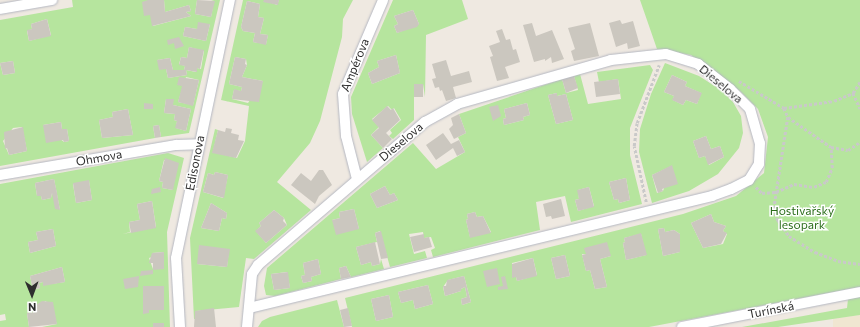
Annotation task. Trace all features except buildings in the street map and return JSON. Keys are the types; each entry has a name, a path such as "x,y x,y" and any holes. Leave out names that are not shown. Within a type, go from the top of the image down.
{"street":[{"path":"0,9 52,0"},
{"name":"Edisonova","path":"180,327 176,258 230,0"},
{"name":"Ampérova","path":"357,179 346,136 343,94 383,0"},
{"name":"Dieselova","path":"247,327 250,308 252,274 258,265 425,122 457,104 611,60 658,55 683,58 698,64 722,83 750,109 760,144 759,164 749,180"},
{"name":"Ohmova","path":"0,175 176,145 199,144"},
{"path":"250,308 712,196 749,180"},
{"name":"Turínská","path":"682,327 860,292"}],"path":[{"path":"648,211 634,146 637,123 659,69 658,55"},
{"path":"722,83 732,77 784,108 788,117 832,148 848,150 860,142"},
{"path":"784,108 834,101 853,93 860,82"},
{"path":"853,93 860,108"},
{"path":"788,117 774,208 778,220 789,236 815,252 838,261 860,264"},
{"path":"749,180 762,193 776,192 794,184 814,187 826,182 832,168 832,148"}],"shaded area":[{"path":"860,315 860,327 833,327 833,319"}],"green space":[{"path":"72,0 148,0 153,26 191,16 186,12 191,11 189,5 165,12 164,0 197,0 195,14 211,17 214,1 211,0 220,0 189,133 161,137 159,125 153,126 155,138 0,166 0,63 0,20 73,7","holes":["47,19 51,35 29,41 27,31 32,29 31,24","210,24 206,41 183,36 185,27 197,29","189,47 204,51 201,69 197,68 196,72 186,70 187,75 168,78 166,69 157,60 170,58 173,70 184,70 185,66 179,64 181,57 187,58","13,61 15,73 3,75 0,63","186,77 199,80 193,105 178,102","166,99 173,99 173,105 191,109 186,131 176,128 177,121 174,120 175,114 164,113","128,109 133,135 102,138 99,120 113,117 112,112","61,122 62,129 67,129 69,141 64,142 43,125","22,127 27,151 9,155 3,141 13,128"]},
{"path":"243,0 264,0 277,5 279,0 353,0 343,19 342,37 320,121 310,143 277,182 311,210 254,259 246,258 239,307 196,311 197,319 194,319 190,238 215,129 218,130 213,152 237,158 245,141 249,106 221,100","holes":["247,1 260,4 258,17 264,18 260,34 268,35 266,44 253,42 255,33 243,31 241,27","235,57 246,59 247,65 242,77 263,81 248,103 232,99 234,90 241,91 242,87 229,84","215,172 228,175 223,198 203,192 208,173 214,175","211,203 227,213 226,219 222,218 219,231 201,228","274,210 284,218 287,225 266,243 256,231 261,226 259,223","229,249 227,267 197,264"]},
{"path":"393,0 462,0 468,19 426,35 425,97 423,84 414,84 414,120 393,139 389,136 392,133 390,130 401,120 394,108 392,110 388,106 372,119 379,127 371,135 383,148 367,162 352,114 351,97","holes":["413,10 419,24 397,33 394,26 398,24 394,16","396,55 400,73 372,84 368,73 379,67 377,61"]},
{"name":"Hostivařský lesopark","path":"640,0 860,0 860,287 649,327 352,327 345,298 683,214 736,196 764,173 768,137 758,109 740,91 691,55 657,49","holes":["711,214 714,222 726,226 723,231 727,234 723,244 703,248 691,223","664,228 665,232 674,230 680,234 680,252 663,256 658,229","641,234 646,255 626,260 623,243 625,242 624,238","582,254 611,256 600,259 607,287 595,289 590,270 586,271","565,255 570,276 556,279 551,258","533,258 537,275 517,281 516,277 512,277 512,263","464,276 471,302 462,305 461,299 467,297 465,287 461,289 461,291 445,296 443,287 448,280","428,285 433,304 415,309 413,300 401,303 398,292","389,295 393,317 376,321 371,299"]},
{"path":"665,63 699,76 721,90 733,102 741,116 743,133 739,148 718,174 689,191 652,203 639,152 640,129 651,94","holes":["672,75 687,82 685,86 701,93 697,104 686,100 683,105 673,100 674,96 664,92","706,136 711,149 720,146 724,157 709,165 705,156 699,158 693,141","672,166 663,191 657,193 652,175"]},
{"path":"650,65 653,70 630,128 630,155 642,204 571,222 565,196 536,202 540,230 433,257 431,250 435,248 431,237 424,238 423,232 409,234 414,254 425,251 427,258 390,267 380,231 375,233 377,242 356,247 361,265 371,262 372,266 380,264 381,259 384,269 351,277 346,266 339,268 341,279 275,296 266,295 264,286 267,268 413,143 436,169 465,152 458,137 466,133 459,114 562,79 566,93 578,90 574,76 580,74 588,104 621,99 618,79 599,82 597,72","holes":["557,93 557,96 566,94 573,120 556,124 548,95","527,103 530,115 523,117 524,120 504,125 503,119 506,118 504,109","626,178 630,200 619,203 618,199 614,200 609,182","385,186 390,195 394,193 398,200 377,208 370,194","589,187 594,206 578,211 575,200 579,199 578,190","354,209 359,229 332,220 340,218 339,212","475,212 477,217 483,216 491,232 470,237 466,220 468,219 467,214","318,259 321,274 311,277 312,281 303,283 301,276 305,275 303,263","287,272 290,288 274,290 271,274"]},
{"path":"168,153 184,158 167,232 170,327 164,327 164,323 153,323 153,327 42,327 57,324 46,301 36,305 37,312 27,313 29,327 0,327 0,321 6,320 5,314 0,315 0,184","holes":["165,160 173,190 162,188 163,182 159,181","54,179 60,210 52,193 51,198 42,200 41,196 37,196 35,183","89,181 92,200 76,203 73,184","152,201 156,227 123,234 130,232 129,222 140,220 137,204","53,229 56,246 30,253 28,242 38,240 36,232","164,252 164,269 153,269 149,258 152,257 152,253","62,267 65,282 43,285 43,282 39,283 40,288 33,290 30,276","143,286 164,286 164,310 149,310 143,313"]},
{"path":"860,297 860,315 778,327 742,327 847,308 848,299"},
{"path":"337,300 344,327 258,327 262,321 270,317"}]}
